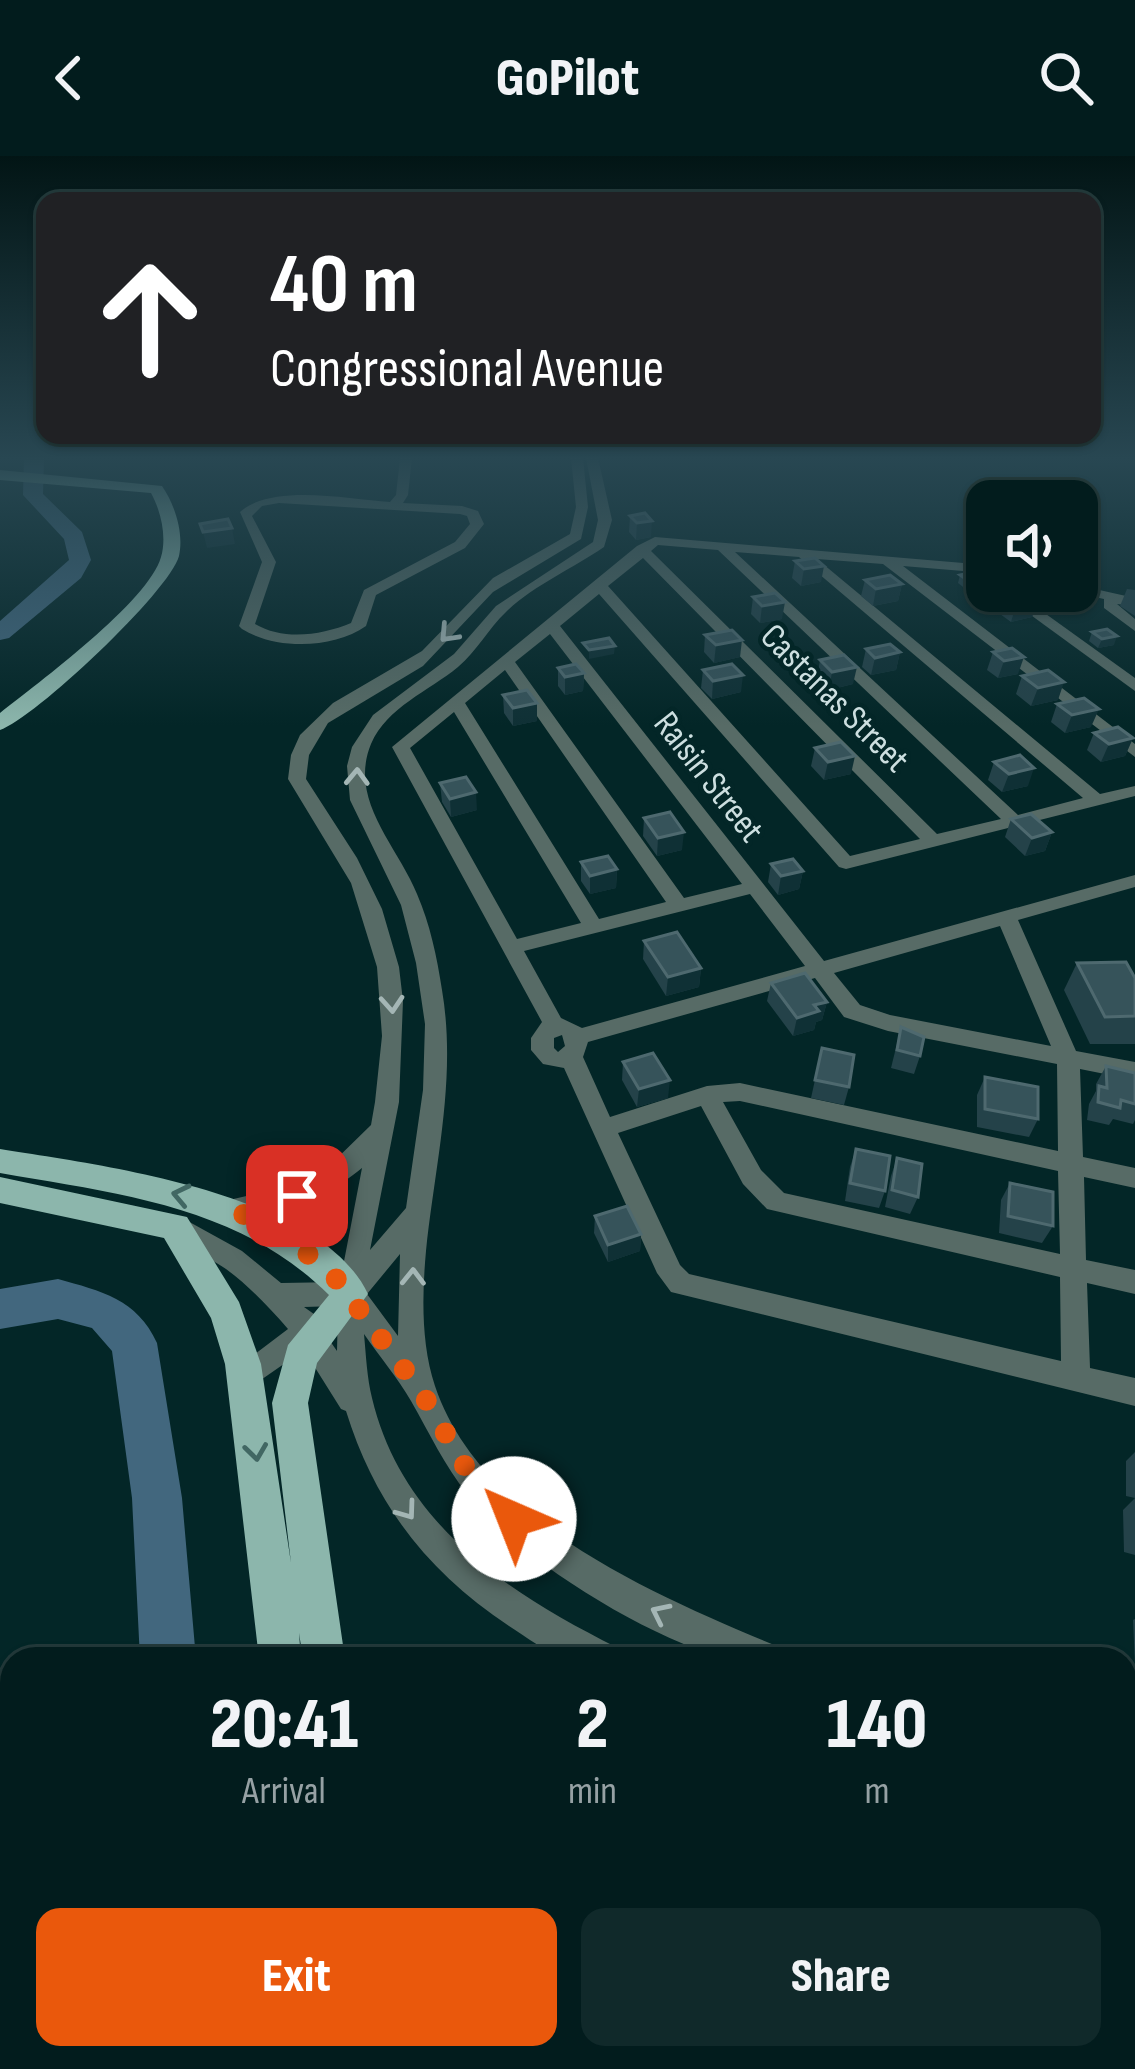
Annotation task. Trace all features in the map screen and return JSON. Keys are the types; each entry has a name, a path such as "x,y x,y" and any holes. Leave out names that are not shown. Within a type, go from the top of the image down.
{"main road":[{"path":"0,706 102,617 147,569 153,547"},
{"path":"0,724 118,619 164,569 170,547"},
{"path":"0,1161 178,1193 234,1209 314,1256 351,1294 310,1335 295,1371 290,1420 322,1647"},
{"path":"0,1190 175,1227 227,1313 245,1378 279,1647"}],"street":[{"path":"261,547 269,562 247,626 276,638 349,631 363,618 369,593 456,547"},
{"path":"355,1407 351,1294 388,1121 392,1000 368,890 327,817 297,779 302,746 326,713 435,649 490,586 557,547"},
{"path":"422,1393 412,1298 432,1110 435,1028 428,969 402,882 352,787 361,745 391,705 460,657 501,609 594,547"},
{"path":"646,547 400,747 568,1040 602,1129 670,1273 681,1284 1135,1392"},
{"name":"Castanas Street","path":"651,547 933,841"},
{"path":"722,547 1014,821"},
{"path":"726,547 966,566"},
{"path":"802,553 1096,800"},
{"path":"885,559 1135,752"},
{"path":"599,585 846,862 1135,791"},
{"path":"1098,594 1135,602"},
{"path":"1112,598 1109,604 1114,612 1135,626"},
{"path":"1034,612 1135,686"},
{"name":"Raisin Street","path":"551,626 852,1011 888,1023 1135,1072"},
{"path":"508,663 679,906"},
{"path":"458,704 593,926"},
{"path":"568,1040 1135,881"},
{"path":"368,890 402,882"},
{"path":"511,947 755,887"},
{"path":"1006,916 1068,1060 1076,1377"},
{"path":"602,1129 707,1095 740,1091 1135,1178"},
{"path":"707,1095 752,1177 776,1202 1135,1282"},
{"path":"234,1209 297,1196 324,1185 350,1168 388,1121"},
{"path":"278,1295 351,1294 418,1212"},
{"path":"175,1227 235,1257 278,1295 310,1335 355,1407 376,1462 397,1497 457,1570 582,1647"},
{"path":"351,1294 422,1393 464,1465 494,1501 535,1536 647,1607 739,1647"},
{"path":"245,1378 310,1335"}],"building":[{"path":"815,558 824,566 804,569 795,561"},
{"path":"890,575 902,584 876,589 865,580"},
{"path":"775,593 785,602 762,606 753,597"},
{"path":"1107,629 1117,636 1102,639 1092,632"},
{"path":"732,630 742,640 716,645 705,635"},
{"path":"609,638 615,646 589,650 583,643"},
{"path":"890,644 900,652 875,658 866,649"},
{"path":"1012,648 1024,657 1004,661 993,652"},
{"path":"844,655 857,667 832,672 820,660"},
{"path":"576,664 584,673 565,677 558,668"},
{"path":"732,664 743,675 713,681 703,670"},
{"path":"1048,670 1064,682 1038,688 1022,676"},
{"path":"527,690 537,703 513,708 503,695"},
{"path":"1084,698 1099,709 1072,715 1057,704"},
{"path":"1118,727 1133,738 1109,744 1094,733"},
{"path":"841,742 855,756 828,762 815,748"},
{"path":"1020,755 1034,768 1009,774 994,762"},
{"path":"466,777 476,792 450,799 440,783"},
{"path":"670,812 684,832 658,838 644,818"},
{"path":"1031,814 1052,832 1032,838 1011,819"},
{"path":"608,856 617,869 590,876 581,862"},
{"path":"793,859 803,871 781,876 771,864"},
{"path":"677,932 701,968 668,977 644,941"},
{"path":"1126,962 1135,978 1135,1016 1105,1017 1077,963"},
{"path":"805,973 827,1002 814,1005 819,1011 797,1018 771,983"},
{"path":"901,1027 924,1037 920,1056 897,1050"},
{"path":"822,1048 854,1055 849,1087 815,1080"},
{"path":"653,1053 670,1080 639,1089 623,1062"},
{"path":"1106,1066 1135,1073 1135,1104 1121,1100 1120,1108 1098,1102 1099,1086 1107,1088"},
{"path":"985,1077 1038,1087 1038,1119 985,1109"},
{"path":"856,1149 890,1156 885,1191 850,1183"},
{"path":"897,1158 922,1164 918,1197 892,1190"},
{"path":"1010,1183 1053,1192 1053,1226 1008,1216"},
{"path":"627,1206 641,1234 608,1245 595,1216"}],"waterway":[{"path":"0,633 73,573 80,560 77,547"},
{"path":"0,1309 58,1299 106,1312 134,1343 157,1498 167,1647"}],"route":[{"path":"297,1196 234,1209 314,1256 351,1294 422,1393 464,1465 514,1519"}]}
